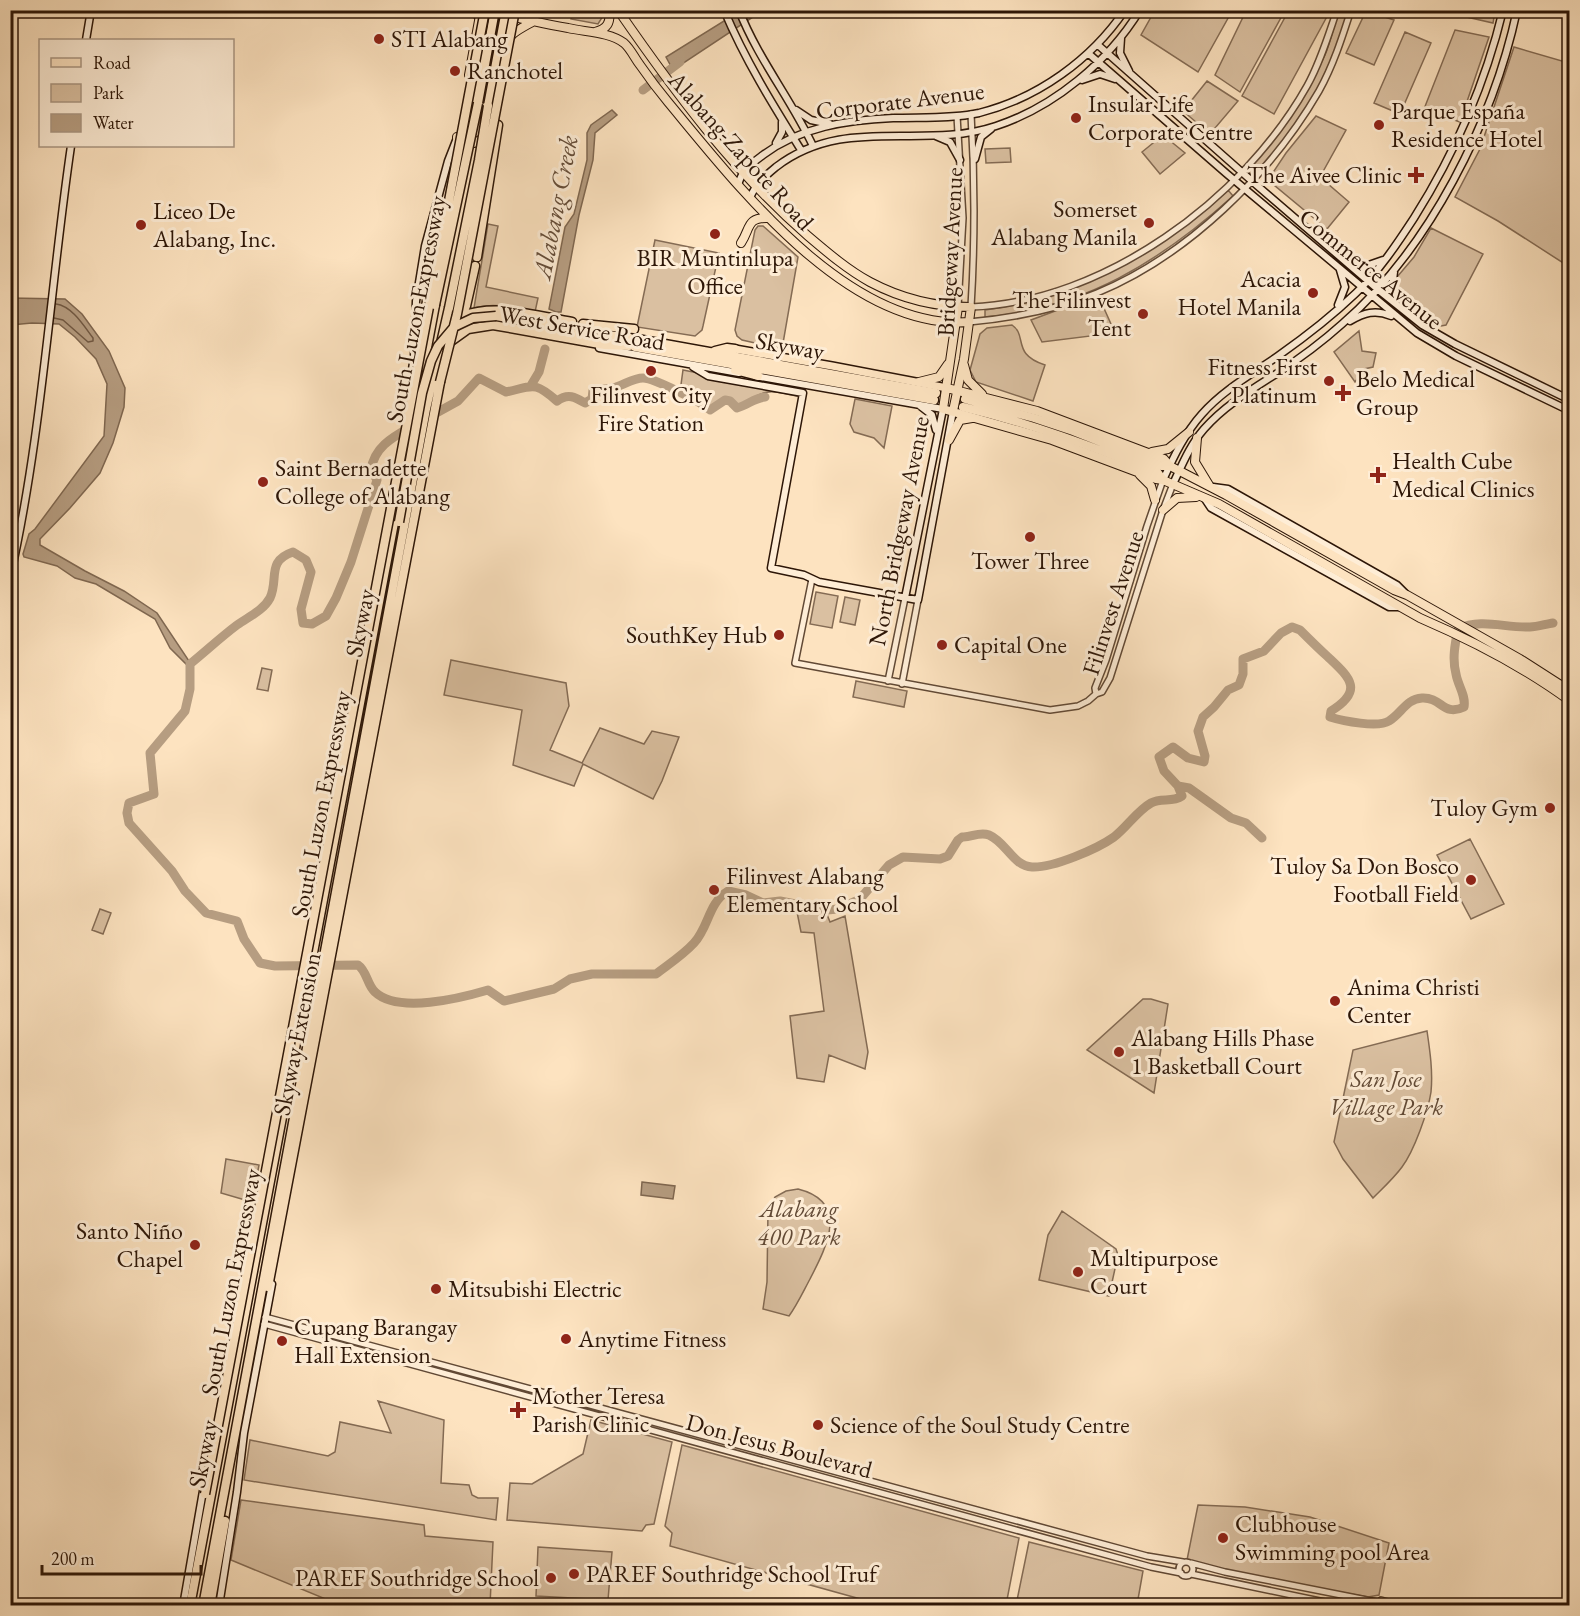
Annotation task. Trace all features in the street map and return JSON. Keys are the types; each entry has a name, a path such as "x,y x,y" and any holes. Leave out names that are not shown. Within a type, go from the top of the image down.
{"highway":[{"path":"493,10 474,102 483,108 489,106 493,99 510,12 534,21 594,33 608,25 609,10"},
{"name":"South Luzon Expressway","path":"190,1605 306,966 435,305 478,104 493,10"},
{"path":"526,10 534,21"},
{"name":"Alabang-Zapote Road","path":"618,10 658,68 742,172 814,241 846,267 869,281 917,301 971,307"},
{"name":"Skyway Extension","path":"210,1605 229,1493 435,406 457,314 510,12"},
{"name":"South Luzon Expressway","path":"201,1605 327,966 426,409 510,12"},
{"path":"424,361 425,304 455,162 457,138 482,13"},
{"name":"Skyway Extension","path":"184,1605 482,13"},
{"path":"502,49 506,40 514,32 534,21"},
{"name":"Alabang-Zapote Road","path":"594,33 614,38 625,44 647,76 738,185 769,218 815,259 866,295 910,314 934,321 969,322"},
{"path":"477,257 498,125 493,99"},
{"path":"457,138 474,143 484,140 498,125"},
{"path":"741,243 750,223 758,218 769,218"},
{"path":"435,366 462,316 475,266"},
{"name":"Bridgeway Avenue","path":"947,388 958,307"},
{"name":"Bridgeway Avenue","path":"957,391 971,307"},
{"path":"462,316 473,312 501,310 572,322"},
{"name":"Skyway","path":"194,1605 422,393 431,361 442,340 454,327 463,322 484,316 496,316 633,343 935,396"},
{"name":"Skyway","path":"201,1605 434,362 441,348 457,332 465,326 485,321 606,337"},
{"path":"582,324 634,329"},
{"path":"446,345 468,329 493,325 605,345 633,343"},
{"path":"735,349 727,348 709,356 720,367 758,376"},
{"path":"918,382 939,377 952,357"},
{"path":"964,358 968,380 986,397"},
{"path":"947,388 1037,411 1144,450 1164,459 1170,466"},
{"name":"North Bridgeway Avenue","path":"943,409 947,388"},
{"name":"North Bridgeway Avenue","path":"953,411 957,391"},
{"path":"1163,480 1158,473 1072,440 964,403 1034,418 1162,466 1170,466 1179,470 1394,590 1407,595 1569,701"},
{"path":"943,409 1052,440 1173,484 1219,504 1420,618 1453,627"},
{"path":"949,440 960,420 977,417"},
{"path":"1144,450 1162,452 1176,444 1189,432"},
{"path":"1197,438 1195,462 1210,486"},
{"path":"1134,470 1147,480 1155,500"},
{"path":"1163,510 1177,498 1204,499"},
{"path":"1471,637 1520,659 1569,691"}],"main road":[{"path":"86,39 91,10"},
{"path":"471,10 482,13"},
{"path":"738,10 748,34 792,106 813,146"},
{"name":"Corporate Avenue","path":"742,172 773,147 793,136 840,123 957,116 1001,106 1058,78 1089,54 1125,10"},
{"name":"Corporate Avenue","path":"750,198 756,186 777,167 801,150 813,146 866,135 933,135 972,131 997,126 1029,111 1076,82 1099,62 1140,10"},
{"name":"Filinvest Avenue","path":"1163,480 1189,432 1214,402 1281,354 1335,311 1361,288 1388,255 1432,189 1462,133 1484,78 1503,10"},
{"name":"Filinvest Avenue","path":"1173,484 1197,438 1214,418 1341,325 1371,296 1407,253 1444,195 1474,138 1498,82 1517,10"},
{"path":"724,12 737,43 801,150"},
{"path":"1122,35 1120,53 1132,76"},
{"name":"Commerce Avenue","path":"1098,45 1242,173 1422,325 1455,344 1569,400"},
{"name":"Commerce Avenue","path":"1089,54 1399,319 1437,346 1569,411"},
{"path":"1076,82 1100,74 1125,85"},
{"path":"792,106 811,120 820,123 840,123"},
{"path":"773,147 782,132 782,118"},
{"path":"975,159 981,137 997,126"},
{"path":"933,135 950,142 960,160"},
{"path":"184,1605 306,966 403,423 414,356 416,300 425,246 448,161 457,138"},
{"path":"10,578 22,521 36,432 71,147"},
{"path":"738,185 742,172"},
{"path":"1351,266 1372,266 1388,255"},
{"path":"1396,267 1392,288 1398,306"},
{"path":"1335,311 1346,287 1340,269"},
{"path":"1341,325 1364,313 1372,312 1385,313 1399,319"},
{"name":"West Service Road","path":"219,1605 237,1492 243,1433 265,1321 327,966 443,372 456,344 469,333 484,329 516,332 943,409"},
{"path":"735,349 947,388"},
{"path":"1281,354 1289,365"},
{"path":"690,365 708,376 803,393 771,568 812,579 918,600"},
{"path":"1533,393 1536,384"},
{"path":"916,403 932,415 937,435"},
{"name":"North Bridgeway Avenue","path":"905,597 943,409"},
{"name":"North Bridgeway Avenue","path":"918,600 953,411"},
{"path":"1210,486 1228,489 1397,585 1407,595"}],"street":[{"path":"971,307 1027,300 1093,277 1165,237 1235,180 1265,146 1307,86 1325,47 1337,10"},
{"path":"969,322 1023,316 1099,292 1172,251 1208,223 1253,182 1298,124 1319,90 1336,54 1351,10"},
{"name":"Bridgeway Avenue","path":"971,114 975,159 976,218 971,307"},
{"name":"Bridgeway Avenue","path":"957,116 963,218 958,307"},
{"path":"803,393 805,384"},
{"name":"Filinvest Avenue","path":"1163,480 1095,688 1096,694 1102,692 1115,663 1173,484"},
{"path":"812,579 795,663 1050,710 1078,706 1096,694"},
{"name":"North Bridgeway Avenue","path":"888,681 905,597"},
{"name":"North Bridgeway Avenue","path":"902,684 918,600"},
{"name":"Don Jesus Boulevard","path":"265,1321 377,1347 1146,1556 1183,1562"},
{"name":"Don Jesus Boulevard","path":"265,1321 654,1432 1181,1573"},
{"path":"375,1354 377,1347"},
{"path":"654,1432 656,1423"},
{"path":"800,1470 802,1463"},
{"path":"1026,1533 1028,1524"},
{"path":"1077,1546 1080,1538"},
{"path":"1092,1550 1094,1542"},
{"path":"1145,1564 1146,1556"},
{"path":"1341,1596 1342,1604 1223,1580 1187,1576 1181,1573 1179,1567 1183,1562 1191,1563 1225,1572 1341,1596 1376,1604 1384,1600 1398,1605"},
{"path":"1191,1563 1194,1569 1191,1575"},
{"path":"1223,1580 1225,1572"}],"green space":[{"path":"1155,10 1232,11 1198,72 1141,35"},
{"path":"1289,10 1330,11 1274,114 1242,96"},
{"path":"1450,10 1495,11 1493,23 1449,13"},
{"path":"573,11 601,11 603,16 598,24 571,19"},
{"path":"1246,11 1273,11 1283,14 1240,92 1215,75"},
{"path":"1339,11 1349,11 1318,88 1296,123 1254,178 1247,170 1270,144 1309,86 1325,55"},
{"path":"1366,11 1394,20 1374,65 1346,53"},
{"path":"1455,30 1489,37 1460,122 1424,109"},
{"path":"1405,32 1431,43 1400,114 1374,103"},
{"path":"1514,47 1569,63 1570,258 1568,266 1498,221 1455,197 1480,149"},
{"path":"1207,81 1238,101 1210,134 1183,111"},
{"path":"1316,116 1346,130 1320,177 1349,202 1327,229 1268,180"},
{"path":"1163,135 1185,153 1160,174 1142,152"},
{"path":"1010,148 1011,162 986,163 985,149"},
{"path":"1228,190 1233,196 1206,220 1149,261 1119,278 1055,304 985,317 985,310 1052,295 1116,269 1174,234"},
{"path":"488,224 498,226 486,287 538,298 535,312 497,306 474,308"},
{"path":"758,226 763,226 798,257 782,349 742,340 737,336 735,330 755,230"},
{"path":"1431,228 1483,254 1446,325 1441,326 1397,294 1397,277 1414,257"},
{"path":"655,240 719,253 702,330 695,336 637,327"},
{"path":"1098,295 1115,333 1042,342 1031,320"},
{"path":"1012,325 1017,329 1028,356 1045,365 1033,401 976,382 970,370 980,334 987,328"},
{"path":"1359,331 1362,351 1376,353 1373,367 1364,369 1355,382 1334,352"},
{"path":"683,370 795,392 801,397 768,392 756,396 739,407 730,399 723,398 710,408 701,399 680,392"},
{"path":"855,399 892,406 884,448 874,438 854,432 850,424"},
{"path":"816,592 838,596 832,628 810,624"},
{"path":"845,597 860,600 855,625 840,622"},
{"path":"451,660 566,683 569,706 550,750 582,763 600,728 644,744 652,731 679,737 653,799 583,764 574,786 513,765 522,710 444,695"},
{"path":"262,668 272,670 268,691 257,689"},
{"path":"856,681 907,691 904,707 853,697"},
{"name":"Tuloy Sa Don Bosco Football Field","path":"1470,839 1504,904 1471,919 1437,855"},
{"path":"796,907 826,912 830,922 845,916 868,1052 865,1069 829,1055 824,1082 797,1078 790,1016 824,1011 814,933 801,932"},
{"path":"100,909 111,913 103,934 92,930"},
{"path":"1143,999 1168,1004 1154,1093 1087,1050"},
{"name":"San Jose Village Park","path":"1427,1031 1432,1084 1424,1120 1407,1160 1396,1175 1373,1198 1343,1159 1334,1142 1353,1050"},
{"path":"226,1159 259,1165 252,1202 221,1193"},
{"name":"Alabang 400 Park","path":"798,1189 814,1195 824,1204 829,1214 830,1226 823,1253 789,1316 763,1309 767,1282 768,1210 775,1197 786,1191"},
{"path":"1062,1211 1116,1249 1118,1255 1109,1296 1039,1280 1048,1235"},
{"path":"378,1401 444,1420 441,1483 469,1485 472,1495 478,1498 498,1498 496,1520 244,1480 250,1440 328,1456 335,1452 340,1422 391,1433"},
{"path":"591,1420 672,1442 654,1524 646,1525 642,1531 507,1520 510,1483 532,1484 583,1454"},
{"path":"682,1445 1019,1538 1006,1605 882,1605 670,1546 672,1533 665,1526"},
{"path":"241,1500 424,1525 425,1536 493,1542 490,1605 340,1605 231,1560"},
{"path":"1198,1505 1245,1507 1310,1517 1389,1543 1379,1595 1368,1597 1195,1566 1187,1560"},
{"path":"1029,1542 1143,1571 1137,1605 1016,1605"},
{"name":"PAREF Southridge School Truf","path":"538,1547 612,1552 608,1600 536,1596"}],"water":[{"path":"740,11 755,11 753,17 673,70 666,57"},
{"path":"612,110 617,115 595,133 593,160 579,215 561,312 556,312 549,309 565,227 574,214 587,160 587,133 591,125"},
{"path":"10,298 65,299 82,314 109,351 125,388 124,407 113,443 100,473 40,539 40,545 124,591 157,613 191,664 188,666 170,648 155,619 96,584 75,578 57,566 24,557 29,534 104,436 107,384 96,359 59,324 11,325"},
{"path":"642,1182 675,1186 673,1199 641,1195"}],"waterway":[{"name":"Alabang Creek","path":"643,90 680,62"},
{"name":"Alabang Creek","path":"530,387 539,372 545,349"},
{"path":"429,417 458,401 479,378 506,392 533,387 543,390 557,401 571,397 585,403 592,399 593,390 613,388 643,378 677,391 710,410 725,400 730,401 737,408 765,397"},
{"path":"190,664 263,607 270,598 279,560 293,552 306,560 311,572 301,609 303,623 312,624 326,616 351,562 377,480 371,470 373,462 390,440 409,428"},
{"path":"190,664 190,689 185,711 150,753 154,794 129,803 127,813 129,823 172,871 185,891 206,913 237,921 244,939 260,963 275,966 358,965 375,992 385,999 399,1002 446,1000 488,990 504,1001 554,989 570,979 592,974 656,974 694,943 716,902 728,891 746,895 763,903 780,901 827,910 838,909 860,899 889,865 903,857 940,859 948,856 962,837 989,835 1020,863 1032,867 1063,861 1097,847 1114,837 1151,803 1182,796 1178,786 1164,771 1159,757 1173,747 1188,758 1204,762 1205,756 1198,731 1203,717 1228,690 1239,685 1243,674 1243,659 1264,651 1281,633 1292,627 1300,630 1336,664 1350,684 1351,690 1348,697 1331,711 1330,717 1351,722 1377,724 1389,721 1412,701 1422,698 1434,700 1451,710 1464,707 1464,698 1454,663 1458,629 1476,624 1536,627 1553,623"},
{"path":"1178,786 1189,788 1231,818 1246,823 1262,838"}],"place":[{"name":"STI Alabang","path":"379,39"},
{"name":"Ranchotel","path":"455,71"},
{"name":"Insular Life Corporate Centre","path":"1076,118"},
{"name":"Parque España Residence Hotel","path":"1379,125"},
{"name":"The Aivee Clinic","path":"1416,175"},
{"name":"Somerset Alabang Manila","path":"1149,223"},
{"name":"Liceo De Alabang, Inc.","path":"141,225"},
{"name":"BIR Muntinlupa Office","path":"715,234"},
{"name":"Acacia Hotel Manila","path":"1313,293"},
{"name":"The Filinvest Tent","path":"1143,314"},
{"name":"Filinvest City Fire Station","path":"651,371"},
{"name":"Fitness First Platinum","path":"1329,381"},
{"name":"Belo Medical Group","path":"1343,393"},
{"name":"Health Cube Medical Clinics","path":"1378,475"},
{"name":"Saint Bernadette College of Alabang","path":"263,482"},
{"name":"Tower Three","path":"1030,537"},
{"name":"SouthKey Hub","path":"779,635"},
{"name":"Capital One","path":"942,645"},
{"name":"Tuloy Gym","path":"1550,808"},
{"name":"Tuloy Sa Don Bosco Football Field","path":"1471,880"},
{"name":"Filinvest Alabang Elementary School","path":"714,890"},
{"name":"Anima Christi Center","path":"1335,1001"},
{"name":"Alabang Hills Phase 1 Basketball Court","path":"1119,1052"},
{"name":"Santo Niño Chapel","path":"195,1245"},
{"name":"Multipurpose Court","path":"1078,1272"},
{"name":"Mitsubishi Electric","path":"436,1289"},
{"name":"Anytime Fitness","path":"566,1339"},
{"name":"Cupang Barangay Hall Extension","path":"282,1341"},
{"name":"Mother Teresa Parish Clinic","path":"518,1410"},
{"name":"Science of the Soul Study Centre","path":"818,1425"},
{"name":"Clubhouse Swimming pool Area","path":"1223,1538"},
{"name":"PAREF Southridge School Truf","path":"574,1574"},
{"name":"PAREF Southridge School","path":"551,1578"}]}
